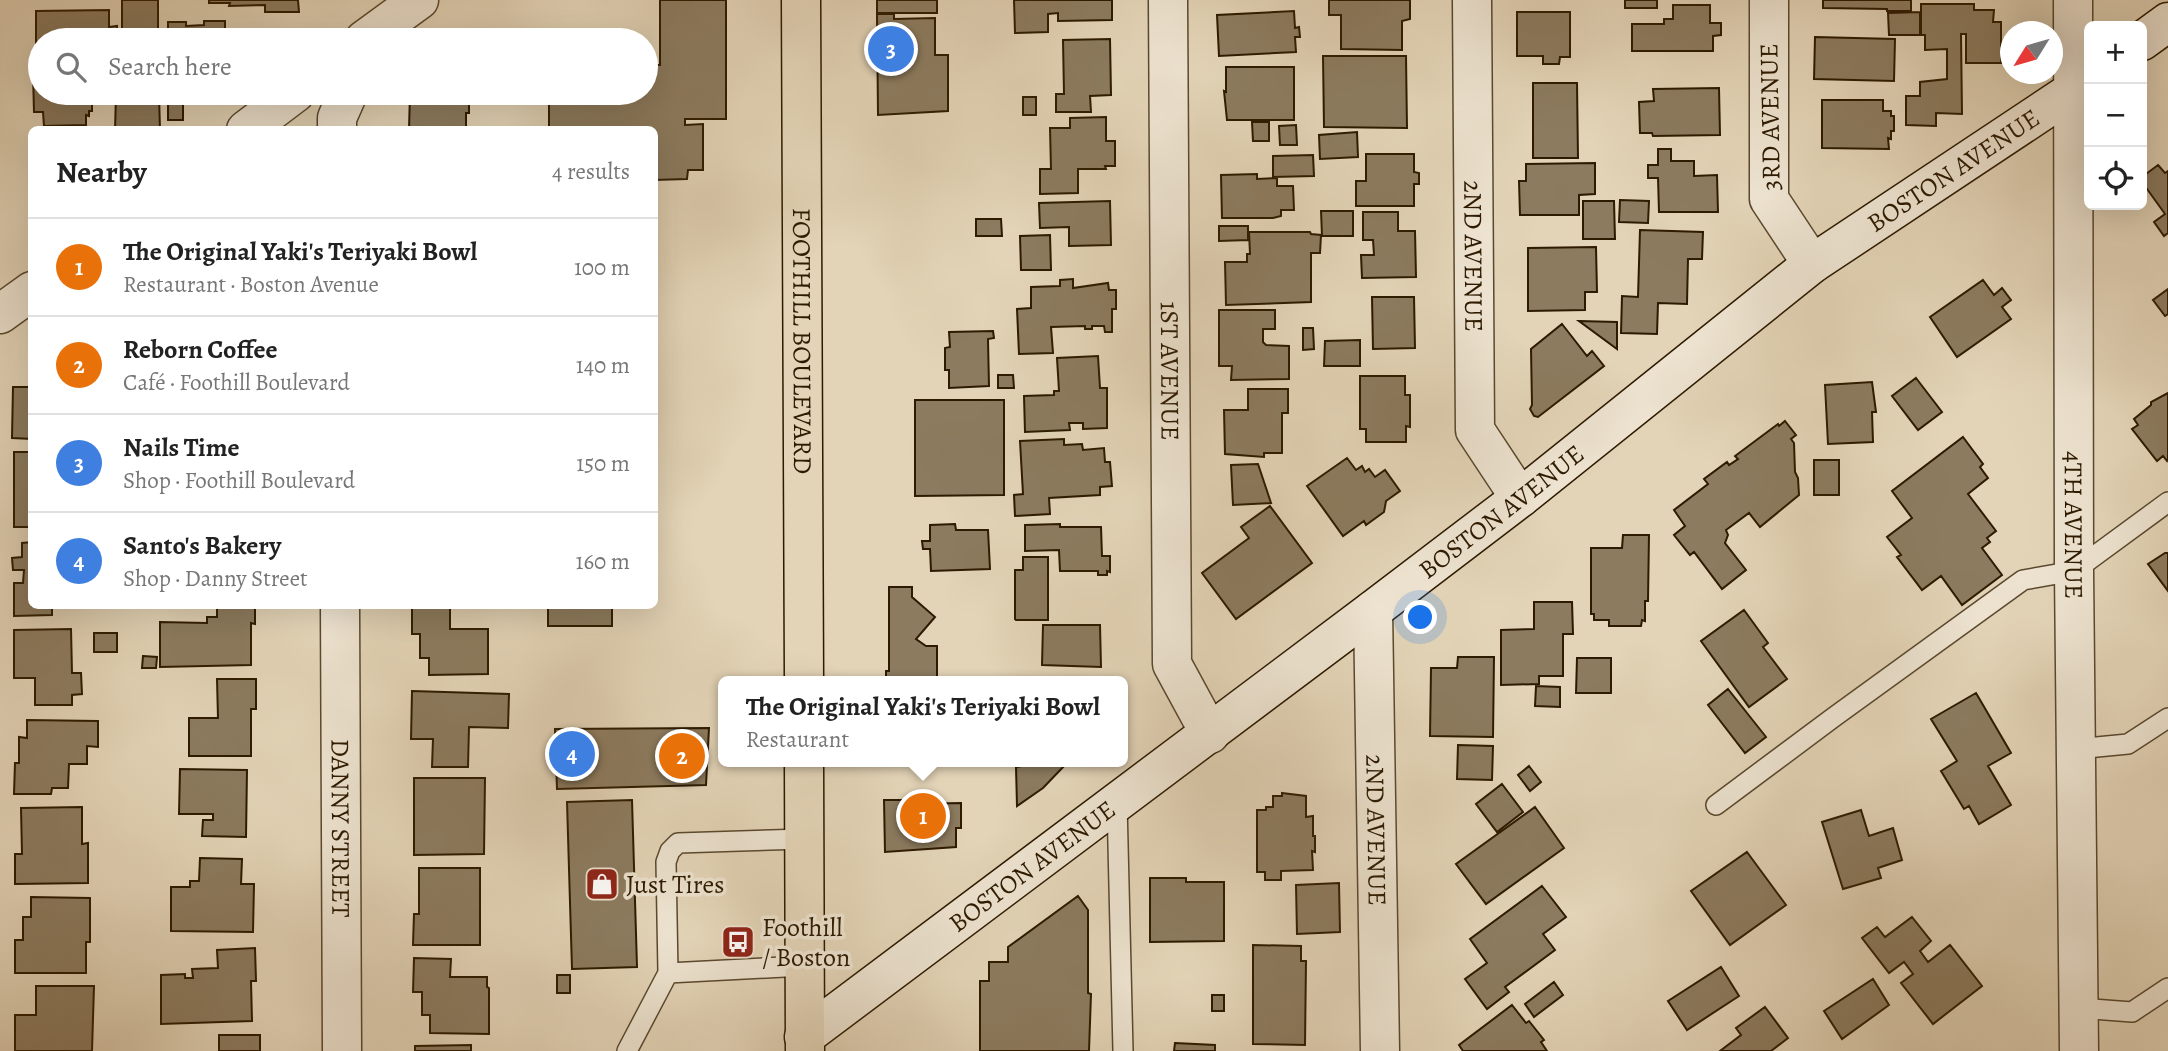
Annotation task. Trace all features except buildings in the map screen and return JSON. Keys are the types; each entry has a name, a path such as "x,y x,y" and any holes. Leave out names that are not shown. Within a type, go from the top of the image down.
{"main road":[{"name":"FOOTHILL BOULEVARD","path":"802,0 804,676"},
{"path":"798,1046 803,966 804,767"}],"street":[{"path":"373,28 419,0"},
{"name":"1ST AVENUE","path":"1168,0 1172,664 1210,734"},
{"name":"2ND AVENUE","path":"1472,0 1475,430 1520,498"},
{"name":"3RD AVENUE","path":"1769,0 1769,199 1812,264"},
{"name":"4TH AVENUE","path":"2073,0 2081,85 2074,571 2080,1051"},
{"path":"2147,37 2168,22"},
{"name":"BOSTON AVENUE","path":"798,1046 1520,498 1812,264 2081,85"},
{"path":"251,126 279,105"},
{"path":"337,126 337,118 343,105"},
{"path":"0,314 28,293"},
{"name":"DANNY STREET","path":"340,609 342,1051"},
{"name":"2ND AVENUE","path":"1373,610 1380,1051"}],"lane":[{"path":"1716,805 2023,580 2074,571 2168,502"},
{"path":"2076,749 2128,744 2168,718"},
{"path":"1117,803 1123,1051"},
{"path":"627,1051 668,973 666,862 670,851 678,843 804,839"},
{"path":"668,973 803,966"},
{"path":"2079,1008 2132,1012 2168,988"}],"place":[{"name":"Nails Time","path":"891,49"},
{"name":"Santo's Bakery","path":"572,754"},
{"name":"Reborn Coffee","path":"682,756"},
{"name":"The Original Yaki's Teriyaki Bowl","path":"923,816"},
{"name":"Just Tires","path":"602,884"},
{"name":"Foothill / Boston","path":"738,942"}]}
